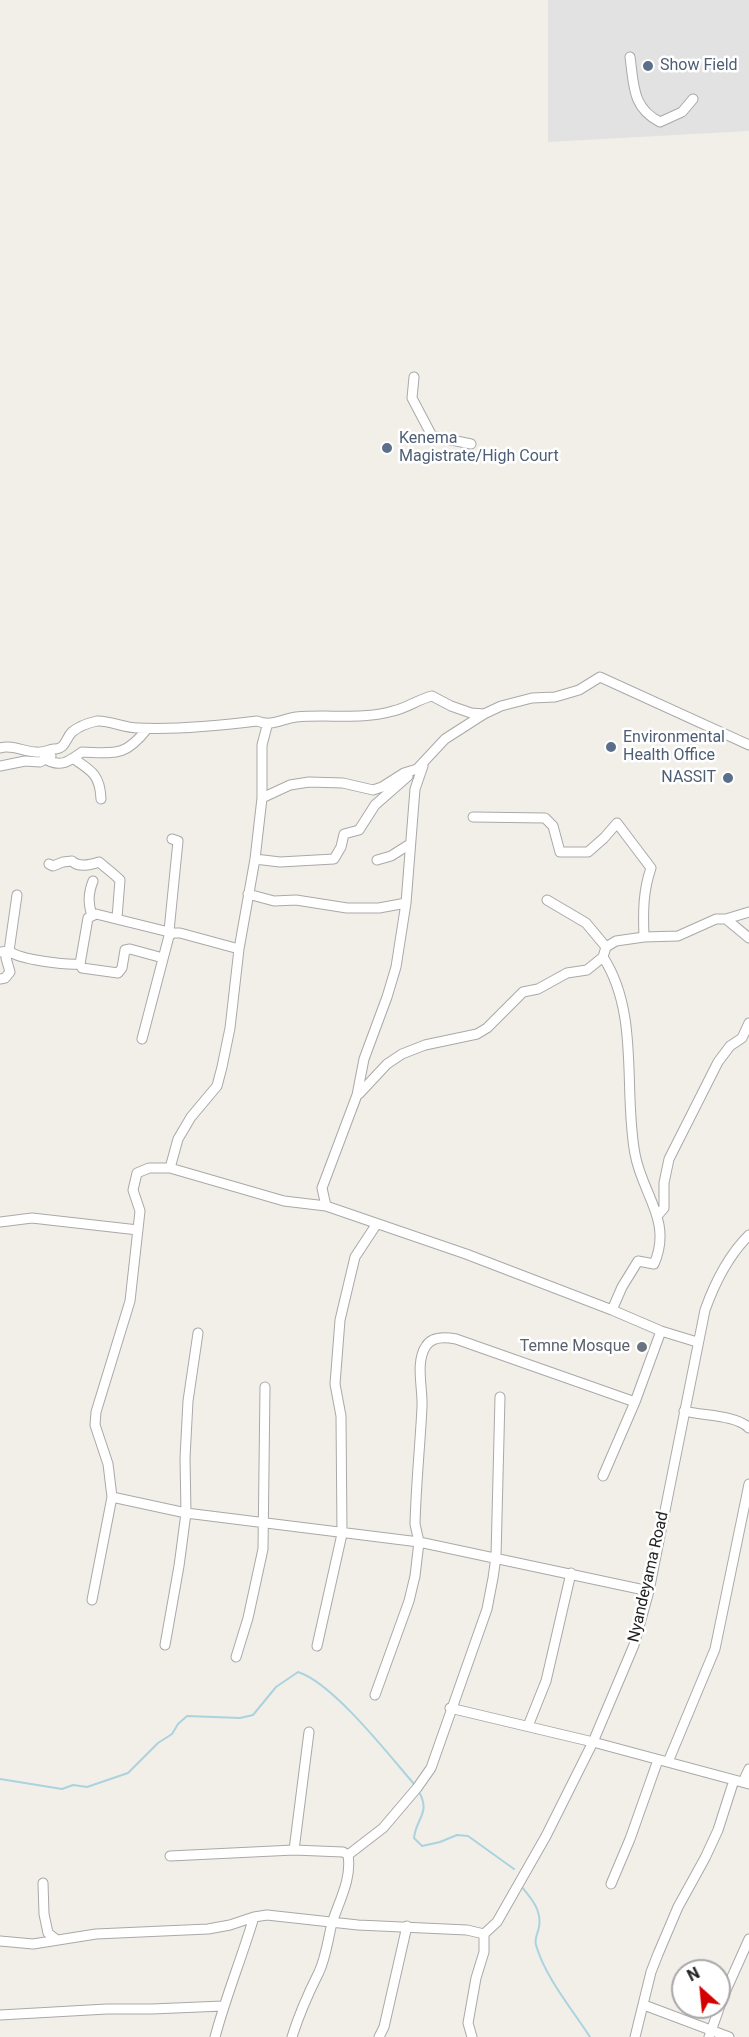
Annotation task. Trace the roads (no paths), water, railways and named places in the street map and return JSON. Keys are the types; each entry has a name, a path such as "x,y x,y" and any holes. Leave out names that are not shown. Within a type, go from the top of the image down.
{"street":[{"path":"630,57 638,102 645,114 660,122 682,112 693,99"},
{"path":"414,377 412,398 432,436 471,444"},
{"path":"255,859 280,862 334,859 341,847 344,834 359,830 375,805 417,769 444,739 484,714 511,703 532,698 555,697 579,690 600,677 749,745"},
{"path":"47,760 56,750 66,745 71,733 85,724 101,720 126,728 147,729 183,729 257,722 267,726 280,720 294,718 331,715 371,716 393,711 432,696 471,713 484,714"},
{"path":"171,1168 178,1139 191,1118 217,1086 230,1028 239,949 255,859 262,798 262,745 267,726"},
{"path":"0,766 47,760 63,764 82,752 121,752 140,738 147,729"},
{"path":"0,748 6,746 37,753 47,749 56,750"},
{"path":"74,759 89,768 96,776 101,799"},
{"path":"326,1206 322,1188 357,1095 364,1059 396,967 406,903 416,789 425,760"},
{"path":"262,798 290,785 309,782 343,783 373,790 404,773 417,769"},
{"path":"473,817 545,818 553,826 560,852 588,852 617,823 651,867 643,900 644,937"},
{"path":"142,1039 171,932 178,841 172,840"},
{"path":"377,860 394,854 410,844"},
{"path":"394,854 397,858 409,861"},
{"path":"49,864 52,866 72,861 75,864 87,866 99,862 120,880 117,918"},
{"path":"92,916 89,893 93,881"},
{"path":"248,894 274,901 296,900 347,908 379,908 406,903"},
{"path":"0,979 5,978 10,972 4,952 17,896"},
{"path":"547,900 586,923 606,947"},
{"path":"357,1095 387,1064 402,1054 425,1045 477,1034 487,1028 523,992 538,989 567,973 587,970 603,957 606,947 616,941 678,936 716,919 726,919 749,912"},
{"path":"163,958 130,949 125,950 122,968 118,973 82,968 80,964 88,918 96,914 117,918 239,949"},
{"path":"726,919 749,938"},
{"path":"4,952 80,964"},
{"path":"603,957 615,980 625,1023 630,1083 630,1126 641,1176 658,1215 659,1247 654,1264 638,1261 622,1287 612,1310"},
{"path":"658,1215 664,1208 664,1183 669,1159 718,1062 730,1046 742,1038 749,1023"},
{"path":"92,1600 112,1497 108,1464 95,1425 96,1412 130,1301 140,1211 133,1190 137,1173 149,1168 171,1168 284,1201 326,1206 466,1254 661,1331 697,1342"},
{"path":"0,1222 32,1218 138,1230"},
{"path":"317,1646 342,1534 341,1416 335,1384 340,1320 355,1257 376,1225"},
{"name":"Nyandeyama Road","path":"484,1934 497,1922 546,1836 593,1742 634,1646 649,1591 697,1342 712,1289 727,1262 749,1235"},
{"path":"603,1476 635,1402 661,1331"},
{"path":"165,1646 186,1513 185,1458 188,1401 198,1333"},
{"path":"375,1695 409,1601 415,1576 419,1542 415,1524 422,1404 421,1360 426,1346 444,1337 456,1339 635,1402"},
{"path":"236,1657 263,1549 265,1387"},
{"path":"348,1855 382,1828 410,1797 431,1768 450,1708 487,1609 496,1557 500,1397"},
{"path":"684,1411 702,1416 740,1420 749,1428"},
{"path":"611,1884 663,1761 715,1649 749,1484"},
{"path":"112,1497 186,1513 419,1542 649,1591"},
{"path":"528,1726 552,1661 571,1573"},
{"path":"450,1708 593,1742 742,1782"},
{"path":"294,1850 309,1732"},
{"path":"635,2037 651,1972 658,1954 678,1907 749,1769"},
{"path":"170,1856 294,1850 343,1852 348,1855 350,1862 344,1895 332,1923 330,1939 319,1972 305,1998 292,2037"},
{"path":"43,1883 44,1914 48,1933 57,1940"},
{"path":"0,1941 33,1944 131,1931 208,1929 267,1915 332,1923 466,1930 484,1934 484,1952 476,1978 468,2023 472,2037"},
{"path":"215,2037 222,2006 237,1970 254,1917"},
{"path":"379,2037 384,2026 407,1926"},
{"path":"710,2033 749,1939"},
{"path":"0,2015 107,2008 152,2010 222,2006"},
{"path":"644,2006 710,2033 729,2037"}],"waterway":[{"path":"0,1779 62,1789 73,1785 87,1787 128,1773 158,1743 172,1734 187,1716 240,1718 253,1715 276,1687 298,1672 327,1690 360,1721 414,1784"},
{"path":"419,1792 424,1805 414,1838 422,1846 457,1835 468,1836 514,1869"},
{"path":"521,1886 535,1905 539,1915 536,1943 540,1957 552,1981 590,2037"}],"place":[{"name":"Show Field","path":"648,66"},
{"name":"Kenema Magistrate/High Court","path":"387,448"},
{"name":"Environmental Health Office","path":"611,747"},
{"name":"NASSIT","path":"728,778"},
{"name":"Temne Mosque","path":"642,1347"}]}
